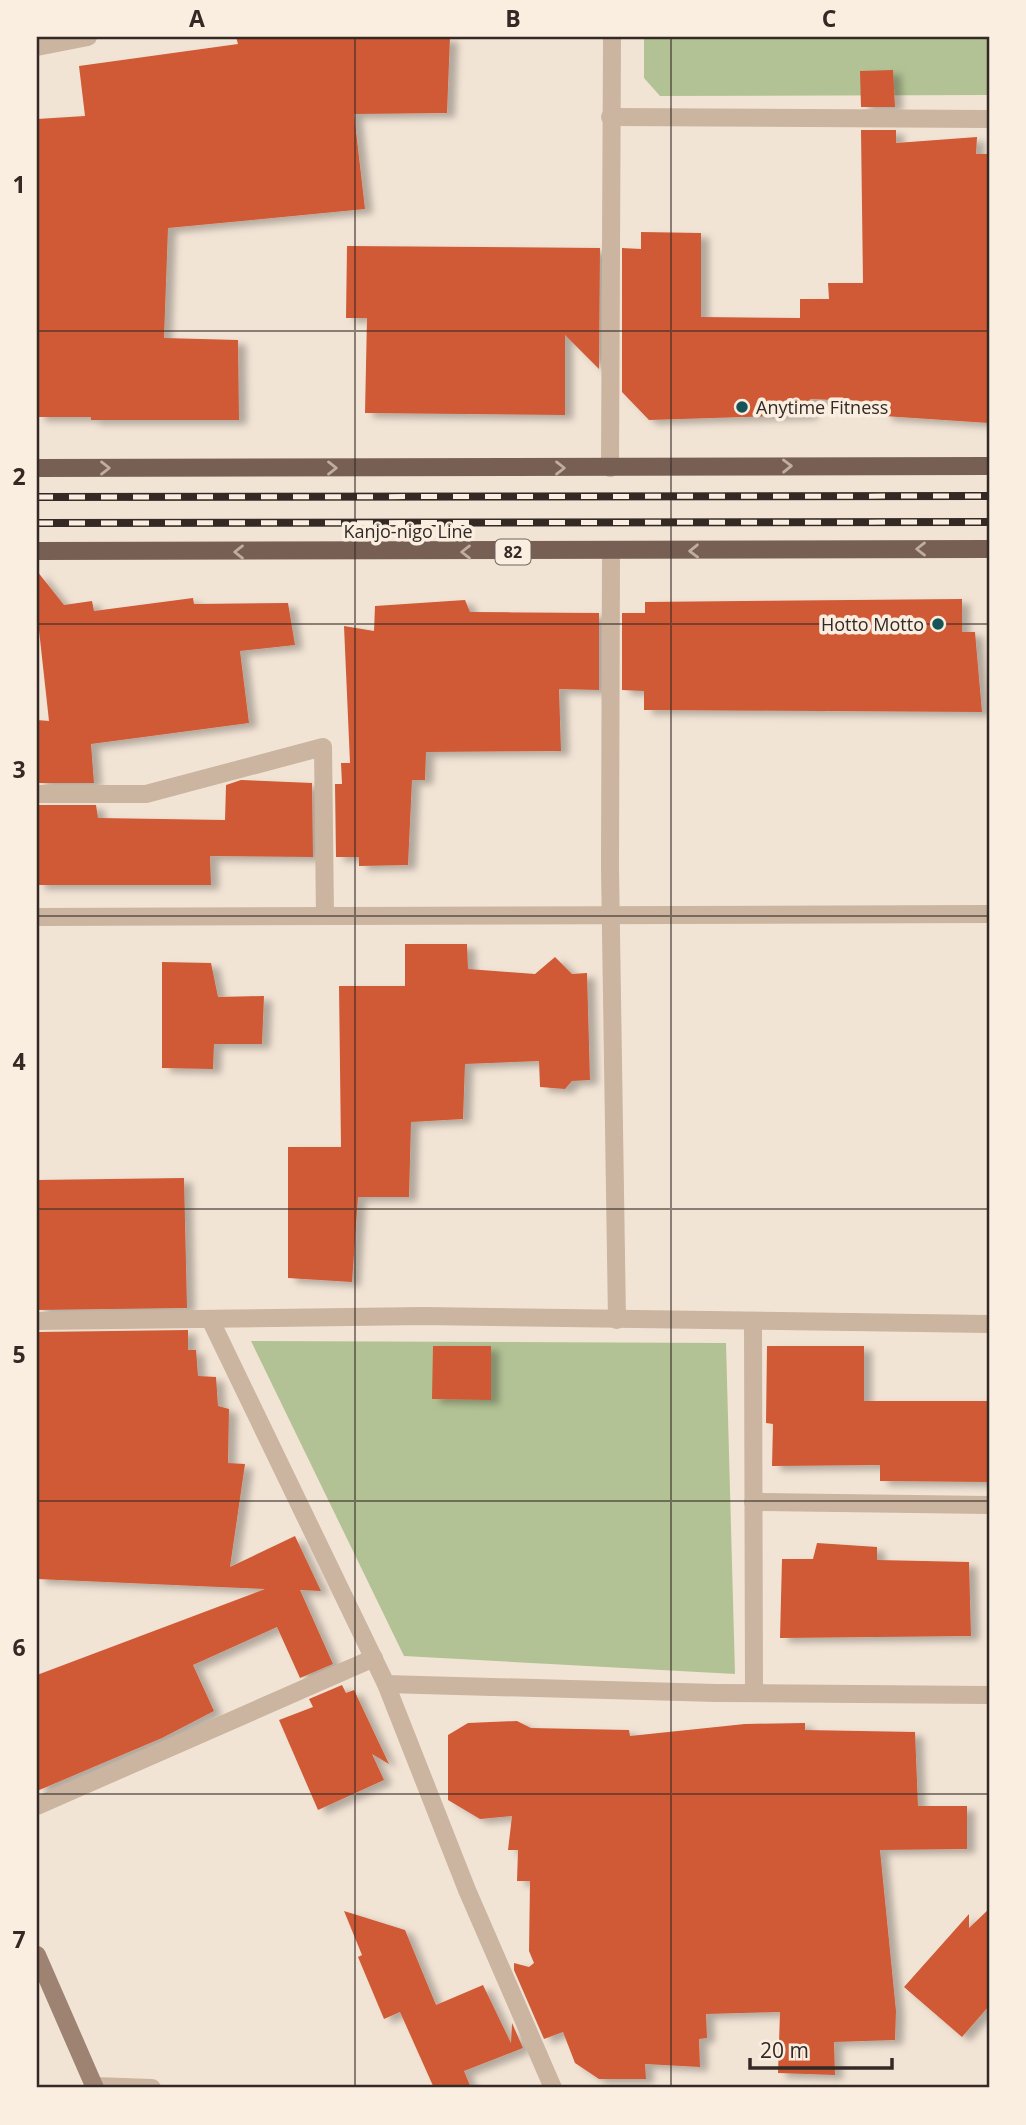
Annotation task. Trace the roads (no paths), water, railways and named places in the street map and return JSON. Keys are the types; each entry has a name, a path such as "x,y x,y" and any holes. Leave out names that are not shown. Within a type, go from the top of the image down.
{"main road":[{"path":"37,468 989,466"},
{"name":"Kanjo-nigo Line","path":"37,551 611,552 989,549"}],"street":[{"path":"37,47 88,37"},
{"path":"610,468 612,37"},
{"path":"610,117 989,119"},
{"path":"611,552 611,916 617,1320"},
{"path":"37,794 146,794 323,747 325,916"},
{"path":"37,917 989,914"},
{"path":"37,1321 424,1316 989,1324"},
{"path":"210,1319 386,1684 467,1889 553,2088"},
{"path":"753,1321 754,1693"},
{"path":"753,1502 989,1506"},
{"path":"37,1806 374,1658"},
{"path":"386,1684 754,1693 989,1695"},
{"path":"37,1955 95,2087 152,2088"}],"railway":[{"path":"37,497 989,496"},
{"path":"37,523 989,522"}],"place":[{"name":"Anytime Fitness","path":"742,407"},
{"name":"Hotto Motto","path":"938,624"}]}
